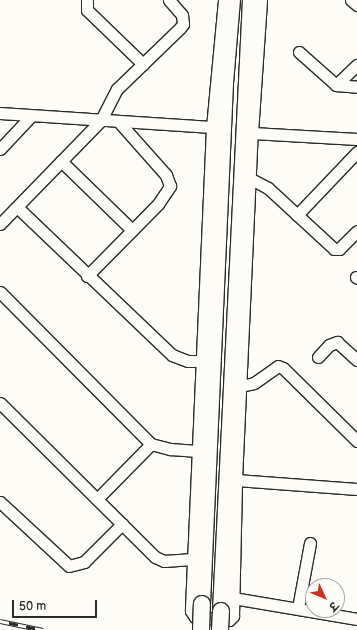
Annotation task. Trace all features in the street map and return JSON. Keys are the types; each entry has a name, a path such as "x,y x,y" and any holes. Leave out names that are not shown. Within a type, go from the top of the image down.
{"main road":[{"path":"201,630 224,91 232,0"},
{"path":"220,630 251,0"}],"street":[{"path":"87,0 87,10 143,64"},
{"path":"0,224 101,120 117,89 182,24 182,15 169,0"},
{"path":"224,0 212,127 193,559 192,615 229,620 233,616 236,480 252,133 261,0"},
{"path":"351,0 357,5"},
{"path":"300,52 336,85 357,87"},
{"path":"336,85 357,65"},
{"path":"0,113 212,127"},
{"path":"0,149 32,116"},
{"path":"88,276 158,204 170,186 166,175 118,121"},
{"path":"252,133 357,139"},
{"path":"297,215 357,152"},
{"path":"61,161 132,230"},
{"path":"251,179 268,188 337,250 357,231"},
{"path":"17,207 172,356 188,361 202,361"},
{"path":"0,292 151,444 198,451"},
{"path":"318,357 329,345 337,342 357,360"},
{"path":"241,386 254,384 278,366 283,368 357,441"},
{"path":"0,403 155,557 164,561 193,559"},
{"path":"97,499 151,444"},
{"path":"236,480 357,489"},
{"path":"0,502 69,566 84,562 122,524"},
{"path":"298,608 310,543"},
{"path":"233,598 357,619"}],"railway":[{"path":"0,621 43,630"}]}
